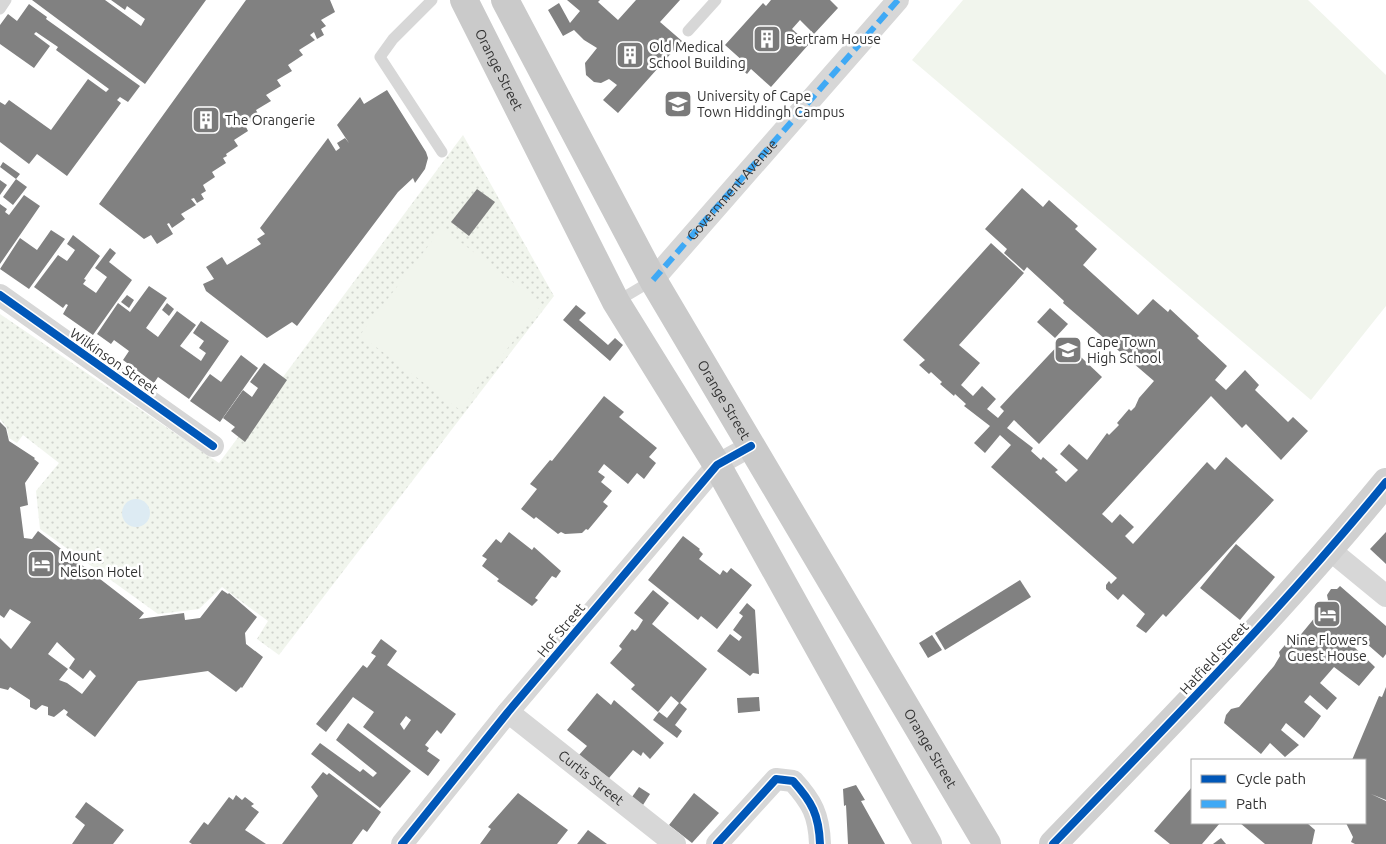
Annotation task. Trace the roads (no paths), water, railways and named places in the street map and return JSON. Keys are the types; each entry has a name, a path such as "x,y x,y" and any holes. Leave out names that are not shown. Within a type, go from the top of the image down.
{"main road":[{"name":"Orange Street","path":"464,0 616,302 717,465 928,844"},
{"name":"Orange Street","path":"505,0 654,280 987,844"}],"street":[{"name":"Government Avenue","path":"654,280 898,0"},
{"name":"Wilkinson Street","path":"0,295 213,446"},
{"name":"Hof Street","path":"402,844 508,712 717,465 751,446"},
{"name":"Hatfield Street","path":"1053,844 1187,706 1330,550 1386,482"},
{"path":"1330,550 1386,596"},
{"name":"Curtis Street","path":"508,712 675,844"},
{"path":"717,844 776,780 793,781 811,801 820,826 820,844"}],"lane":[{"path":"0,9 6,0"},
{"path":"432,0 393,39 380,57 442,152"},
{"path":"688,31 716,0"},
{"name":"Government Avenue","path":"616,302 654,280"}],"place":[{"name":"Bertram House","path":"767,39"},
{"name":"Old Medical School Building","path":"630,55"},
{"name":"University of Cape Town Hiddingh Campus","path":"678,104"},
{"name":"The Orangerie","path":"206,120"},
{"name":"Cape Town High School","path":"1068,350"},
{"name":"Mount Nelson Hotel","path":"41,564"},
{"name":"Nine Flowers Guest House","path":"1327,614"}]}
